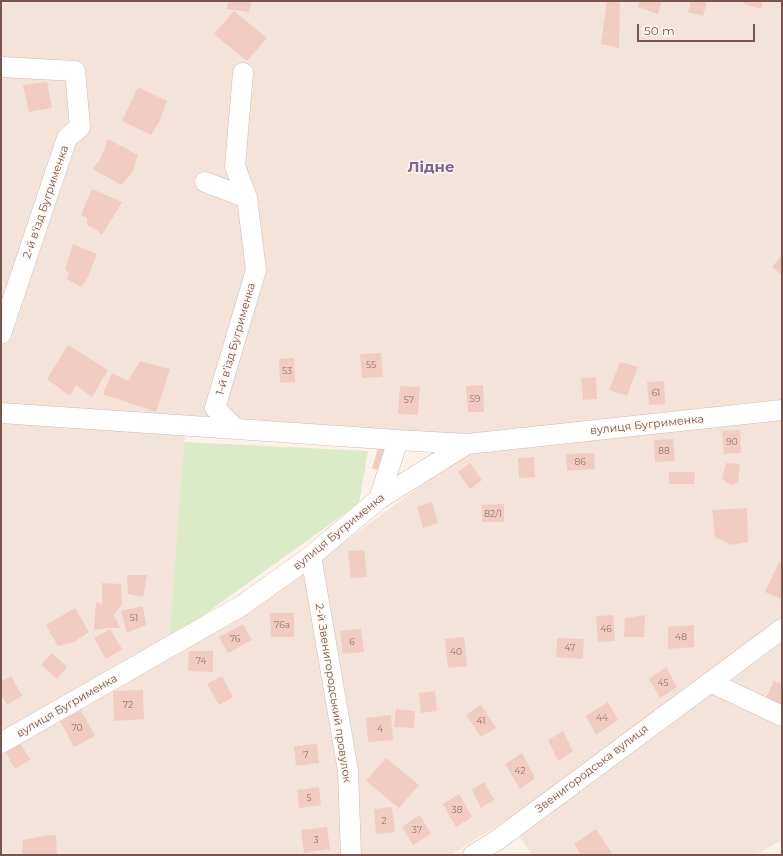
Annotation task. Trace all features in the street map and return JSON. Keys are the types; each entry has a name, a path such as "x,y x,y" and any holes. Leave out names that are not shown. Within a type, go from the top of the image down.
{"street":[{"name":"2-й в'їзд Бугрименка","path":"1,334 68,138 80,127 74,71 2,67"},
{"name":"1-й в'їзд Бугрименка","path":"236,429 216,408 256,270 247,198 235,166 243,74"},
{"path":"205,182 247,198"},
{"name":"вулиця Бугрименка","path":"1,743 241,606 311,556 379,499 467,444 782,410"},
{"path":"1,413 467,444"},
{"path":"379,499 398,440"},
{"name":"2-й Звенигородський провулок","path":"311,556 348,771 351,855"},
{"path":"782,629 710,682 782,716"},
{"name":"Звенигородська вулиця","path":"473,855 496,841 710,682"}],"shaded area":[{"path":"1,1 782,1 782,402 504,435 416,434 192,416 184,442 169,640 1,735"},
{"path":"782,420 782,840 755,855 532,855 508,819 450,855 1,855 1,749 240,616 290,584 322,558 469,451"}],"green space":[{"path":"184,442 368,451 359,503 169,640"}],"building":[{"path":"228,1 251,1 249,12 227,9"},
{"path":"607,1 620,1 619,48 601,44"},
{"path":"640,1 662,1 658,14 638,7"},
{"path":"691,1 707,1 703,16 688,12"},
{"path":"744,1 763,1 761,9 743,4"},
{"path":"234,11 267,38 247,61 214,34"},
{"path":"47,82 52,108 29,112 23,85"},
{"path":"138,87 167,101 160,120 151,135 122,121"},
{"path":"108,139 138,155 132,173 121,185 93,169 101,158"},
{"path":"92,189 122,202 102,235 87,225 87,218 81,215"},
{"path":"73,244 97,254 87,279 81,287 67,279 69,273 65,270"},
{"path":"782,255 782,275 772,267"},
{"path":"68,345 108,370 92,397 76,385 70,396 47,379"},
{"path":"381,353 383,377 362,378 360,354"},
{"path":"294,358 295,382 280,383 279,359"},
{"path":"140,361 170,369 156,412 103,394 112,373 128,381"},
{"path":"620,362 638,367 627,396 609,390"},
{"path":"596,377 597,399 583,400 581,378"},
{"path":"664,381 665,404 649,405 647,382"},
{"path":"483,385 484,412 468,412 466,386"},
{"path":"400,386 420,387 418,415 398,414"},
{"path":"740,430 741,453 724,454 722,431"},
{"path":"673,439 675,461 655,462 654,440"},
{"path":"380,442 392,446 383,472 372,468"},
{"path":"594,453 595,469 567,471 566,454"},
{"path":"534,457 535,477 519,478 518,458"},
{"path":"470,463 482,480 470,489 458,472"},
{"path":"726,463 740,464 738,483 731,485 722,479"},
{"path":"669,472 695,472 694,484 669,484"},
{"path":"432,502 438,523 423,528 417,507"},
{"path":"504,504 504,522 482,522 482,505"},
{"path":"747,508 748,542 732,545 715,537 712,510"},
{"path":"364,550 367,577 351,578 348,551"},
{"path":"779,562 782,563 782,599 765,592"},
{"path":"127,575 147,575 143,597 128,594"},
{"path":"102,583 121,584 122,604 114,615 120,628 94,630 96,602 102,604"},
{"path":"143,606 146,625 127,633 121,611"},
{"path":"75,608 89,632 74,642 58,646 46,625"},
{"path":"270,613 294,613 294,637 271,637"},
{"path":"613,615 615,641 598,642 596,616"},
{"path":"645,615 644,637 624,637 625,618"},
{"path":"243,624 252,640 228,653 219,637"},
{"path":"694,625 694,647 668,649 668,627"},
{"path":"110,629 122,649 106,659 94,638"},
{"path":"361,629 364,652 343,654 340,631"},
{"path":"464,637 467,666 448,668 445,639"},
{"path":"557,638 584,639 583,659 556,657"},
{"path":"189,651 213,651 213,672 188,671"},
{"path":"52,653 67,667 57,679 41,665"},
{"path":"666,667 677,687 660,698 649,679"},
{"path":"11,676 22,696 7,705 1,694 1,682"},
{"path":"222,676 233,697 219,705 207,684"},
{"path":"774,681 782,684 782,708 765,700"},
{"path":"143,690 144,719 114,721 113,691"},
{"path":"435,691 437,711 421,713 419,693"},
{"path":"608,702 618,720 596,735 586,716"},
{"path":"481,705 496,728 481,737 466,715"},
{"path":"396,709 415,711 414,728 394,727"},
{"path":"81,710 95,736 74,747 60,721"},
{"path":"391,715 393,740 368,742 366,718"},
{"path":"563,731 573,751 558,761 548,740"},
{"path":"19,741 30,760 15,769 4,749"},
{"path":"317,744 319,763 296,766 294,746"},
{"path":"522,753 535,778 520,789 505,764"},
{"path":"386,758 419,785 399,808 366,781"},
{"path":"484,782 494,800 481,808 472,790"},
{"path":"319,787 321,805 299,808 297,790"},
{"path":"459,794 472,817 456,827 443,804"},
{"path":"392,807 395,832 376,834 374,809"},
{"path":"420,815 431,834 413,845 402,827"},
{"path":"327,827 330,849 304,853 301,830"},
{"path":"596,829 613,855 581,855 574,844"},
{"path":"56,835 57,855 22,855 23,840"}],"district":[{"name":"Лідне","path":"431,168"}]}
